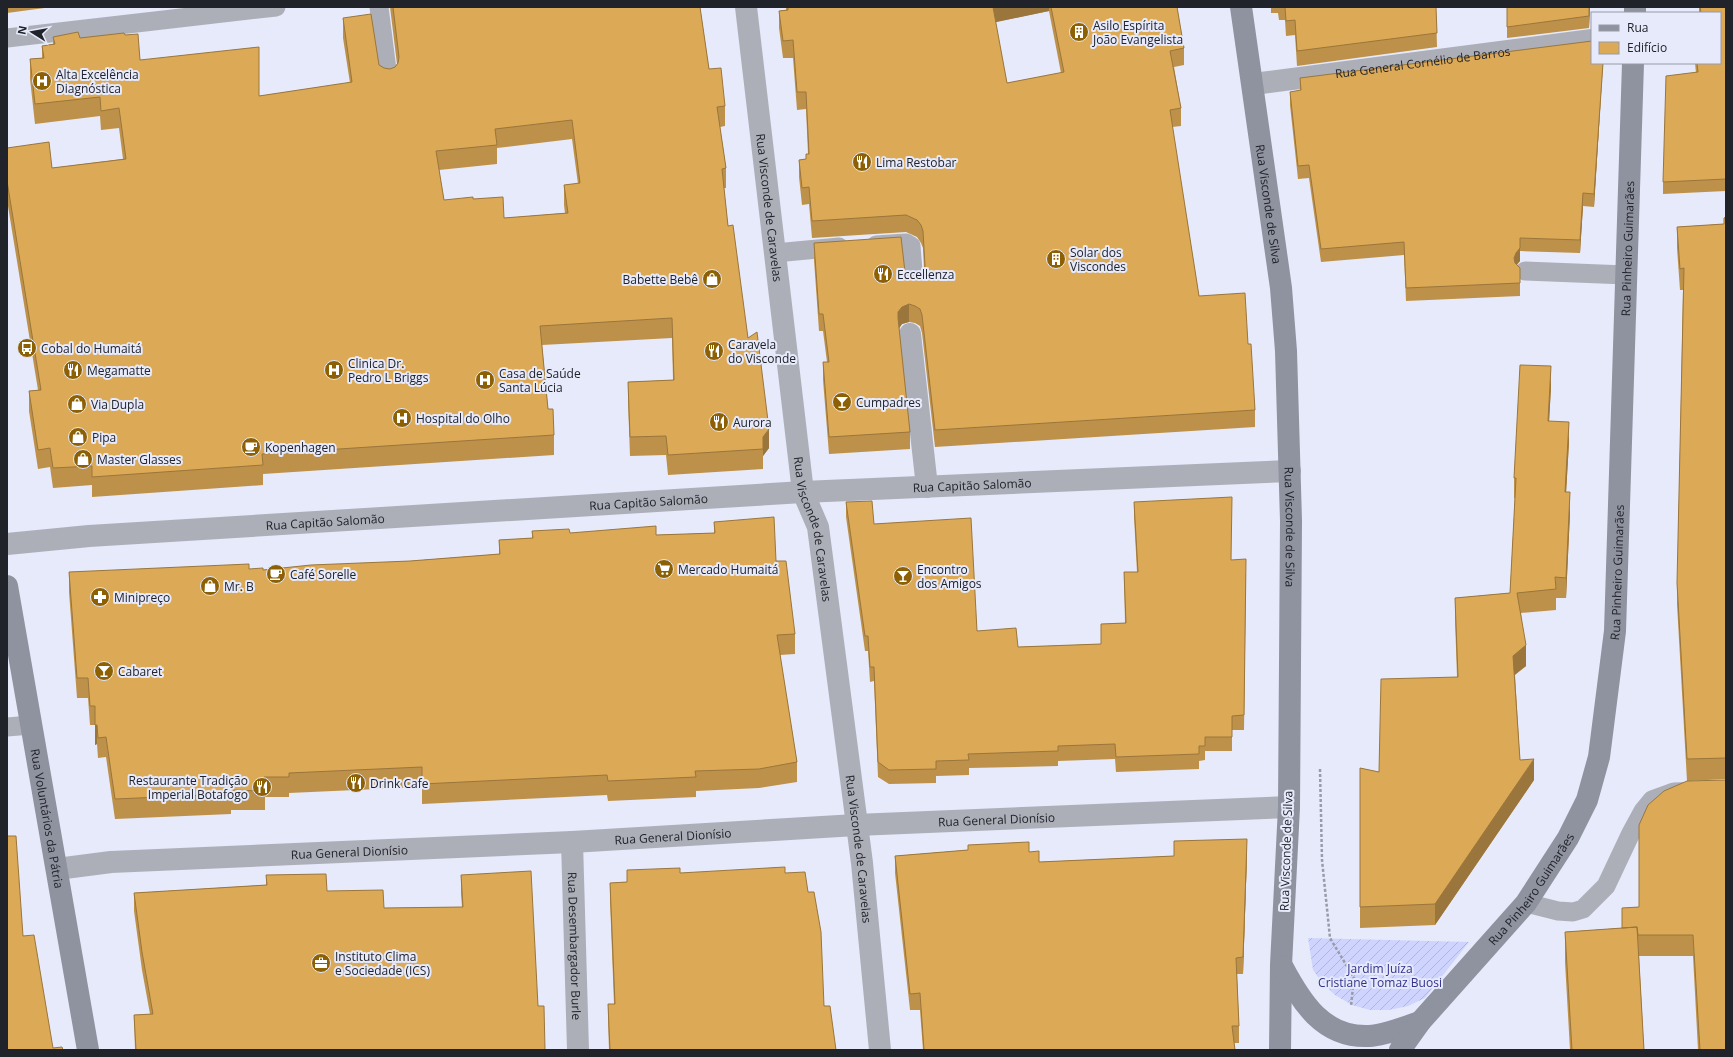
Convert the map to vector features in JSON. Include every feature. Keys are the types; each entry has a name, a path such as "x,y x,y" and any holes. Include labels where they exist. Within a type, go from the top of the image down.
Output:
{"main road":[{"name":"Rua Visconde de Silva","path":"1241,7 1281,288 1286,351 1291,521 1289,808 1281,964 1280,1050"},
{"name":"Rua Pinheiro Guimarães","path":"1400,1050 1420,1022 1526,902 1568,838 1587,800 1599,757 1616,631 1633,64"},
{"name":"Rua Voluntários da Pátria","path":"7,586 88,1050"},
{"path":"1281,964 1295,990 1310,1010 1326,1025 1336,1030 1348,1035 1370,1036 1420,1022"}],"street":[{"name":"Rua Visconde de Caravelas","path":"746,7 803,492 818,527 862,863 880,1050"},
{"name":"Rua General Cornélio de Barros","path":"1253,84 1591,40"},
{"path":"910,334 927,487"},
{"name":"Rua Capitão Salomão","path":"7,544 89,536 803,492 1290,471"},
{"name":"Rua General Dionísio","path":"57,870 111,862 572,842 856,825 1289,808"},
{"name":"Rua Desembargador Burle","path":"572,842 578,1050"}],"lane":[{"path":"7,38 276,7"},
{"path":"379,7 388,78"},
{"path":"775,253 813,248 906,243 911,246 912,249 914,283"},
{"path":"1525,271 1626,275"},
{"path":"7,727 31,724"},
{"path":"1526,902 1558,911 1573,912 1582,910 1606,886 1631,833 1643,811 1652,800 1674,792 1726,790"}],"green space":[{"name":"Jardim Juíza Cristiane Tomaz Buosi","path":"1308,938 1469,942 1425,998 1408,1006 1389,1010 1370,1010 1352,1005 1335,995 1323,984 1313,970"}],"building":[{"path":"393,7 700,7 709,69 721,68 725,106 717,107 726,168 722,169 728,226 733,225 748,338 757,332 769,429 763,437 763,449 668,455 666,436 630,437 628,382 674,380 672,318 540,326 548,409 553,409 554,435 262,454 263,465 92,477 92,466 53,468 50,448 38,450 29,391 41,390 7,181 7,148 49,142 52,168 126,159 119,108 101,111 100,97 35,104 30,59 44,58 42,46 55,44 53,37 78,32 80,38 124,33 125,35 138,34 140,60 259,47 259,96 352,82 343,18 371,14 379,65 390,69 395,67 398,63 399,57","holes":["572,120 580,183 564,185 568,213 504,218 503,197 473,199 473,197 444,200 436,151 497,145 495,129"]},
{"path":"788,7 993,7 1007,83 1064,72 1051,7 1177,7 1184,48 1170,51 1181,108 1170,110 1199,296 1245,293 1248,344 1251,344 1255,410 935,430 922,315 920,309 909,304 902,307 898,312 898,318 910,432 829,437 823,362 829,362 823,314 819,314 814,243 901,237 905,272 915,277 924,271 925,266 923,231 917,220 906,215 812,221 809,187 802,188 799,160 806,159 806,154 809,154 806,92 797,92 793,40 783,41 779,11 788,10"},
{"path":"1285,7 1436,7 1437,33 1297,51 1295,20 1286,21"},
{"path":"1507,7 1589,7 1589,16 1507,27"},
{"path":"1700,7 1726,7 1726,179 1663,182 1666,76 1698,72 1697,64 1721,64 1721,12 1701,12"},
{"path":"1591,41 1591,64 1603,64 1594,194 1583,193 1580,240 1520,238 1520,248 1514,258 1515,263 1520,268 1520,283 1406,288 1404,242 1321,249 1309,165 1298,166 1290,92 1301,90 1300,78"},
{"path":"1726,217 1726,758 1687,759 1677,583 1684,268 1680,269 1677,227 1724,224 1724,218"},
{"path":"1520,365 1551,366 1548,421 1569,422 1565,492 1570,492 1566,578 1555,577 1556,589 1517,593 1526,645 1513,656 1520,760 1534,759 1435,904 1360,907 1360,768 1379,772 1381,679 1458,677 1455,598 1510,593"},
{"path":"1232,497 1231,560 1246,559 1244,715 1232,716 1232,737 1205,737 1205,746 1199,746 1199,754 1116,757 1115,744 1058,746 1058,751 968,754 969,760 936,761 936,769 889,770 878,762 874,667 870,667 868,636 865,636 846,502 872,501 874,524 971,518 977,631 1016,628 1018,647 1101,644 1101,624 1126,623 1124,572 1138,572 1134,502"},
{"path":"774,517 776,561 786,561 795,634 777,635 797,762 759,769 695,771 696,777 608,781 607,775 422,784 422,767 289,773 289,777 264,777 265,791 230,790 231,794 115,799 106,737 98,738 97,725 95,725 95,706 90,706 88,678 77,678 69,572 249,564 249,569 263,568 263,570 311,565 410,561 500,554 499,540 533,538 532,531 569,529 570,533 656,526 656,535 715,533 714,522"},
{"path":"1726,780 1726,1050 1700,1050 1693,935 1638,935 1637,927 1622,928 1622,908 1639,907 1639,825 1648,805 1664,791 1687,781"},
{"path":"7,836 16,836 23,936 34,935 53,1048 62,1047 63,1050 7,1050"},
{"path":"1247,839 1243,957 1236,958 1239,1026 1232,1026 1235,1050 924,1050 920,993 910,994 895,856 968,850 968,845 1029,842 1029,852 1039,851 1039,862 1174,856 1174,841"},
{"path":"785,867 785,873 805,872 808,892 814,892 821,932 824,1006 830,1006 836,1050 610,1050 608,1004 615,1004 610,883 627,882 627,870 680,868 680,873"},
{"path":"531,871 538,1006 544,1006 545,1050 136,1050 134,1015 153,1014 142,952 134,893 267,885 266,875 326,874 327,891 383,890 384,908 463,907 461,875"},
{"path":"1637,927 1644,1050 1572,1050 1565,932"}],"place":[{"name":"Asilo Espírita João Evangelista","path":"1079,32"},
{"name":"Alta Excelência Diagnóstica","path":"42,81"},
{"name":"Lima Restobar","path":"862,162"},
{"name":"Solar dos Viscondes","path":"1056,259"},
{"name":"Eccellenza","path":"883,274"},
{"name":"Babette Bebê","path":"712,279"},
{"name":"Cobal do Humaitá","path":"27,348"},
{"name":"Caravela do Visconde","path":"714,351"},
{"name":"Megamatte","path":"73,370"},
{"name":"Clinica Dr. Pedro L Briggs","path":"334,370"},
{"name":"Casa de Saúde Santa Lúcia","path":"485,380"},
{"name":"Cumpadres","path":"842,402"},
{"name":"Via Dupla","path":"77,404"},
{"name":"Hospital do Olho","path":"402,418"},
{"name":"Aurora","path":"719,422"},
{"name":"Pipa","path":"78,437"},
{"name":"Kopenhagen","path":"251,447"},
{"name":"Master Glasses","path":"83,459"},
{"name":"Mercado Humaitá","path":"664,569"},
{"name":"Café Sorelle","path":"276,574"},
{"name":"Encontro dos Amigos","path":"903,576"},
{"name":"Mr. B","path":"210,586"},
{"name":"Minipreço","path":"100,597"},
{"name":"Cabaret","path":"104,671"},
{"name":"Drink Cafe","path":"356,783"},
{"name":"Restaurante Tradição Imperial Botafogo","path":"262,787"},
{"name":"Instituto Clima e Sociedade (ICS)","path":"321,963"}]}
